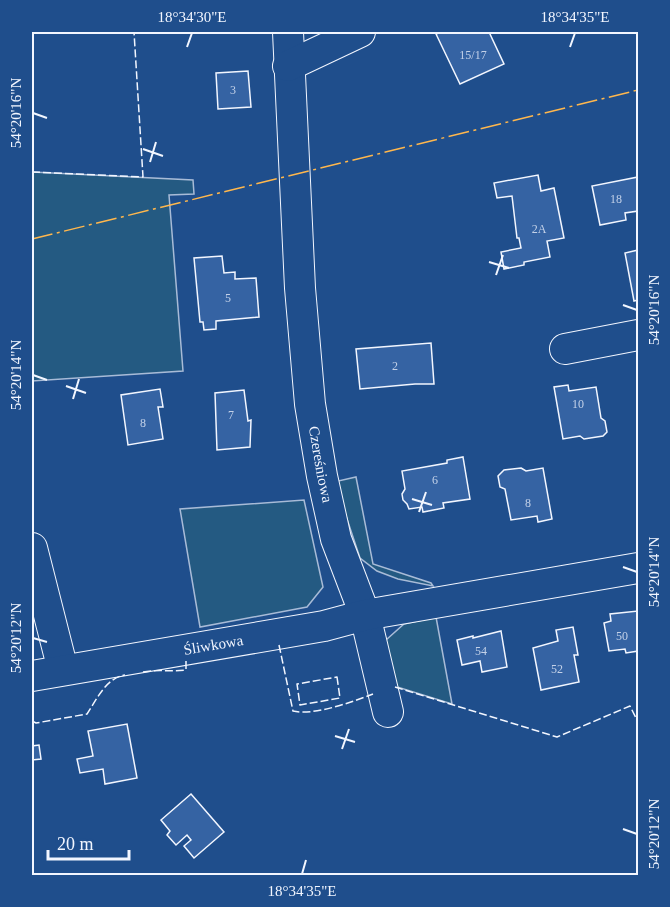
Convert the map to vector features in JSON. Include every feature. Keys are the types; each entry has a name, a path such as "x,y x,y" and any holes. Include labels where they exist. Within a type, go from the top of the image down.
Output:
{"street":[{"name":"Czereśniowa","path":"288,32 300,288 310,404 322,476 336,539 365,615 388,712"},
{"path":"288,66 360,32"},
{"path":"565,349 639,335"},
{"path":"32,548 63,670"},
{"path":"365,615 639,568"},
{"name":"Śliwkowa","path":"32,676 324,626 365,615"}],"shaded area":[{"path":"32,172 193,180 194,194 169,195 183,371 32,381"},
{"path":"356,477 373,564 431,583 433,586 398,579 377,571 360,558 338,492 338,481"},
{"path":"304,500 323,587 307,607 200,627 180,509"},
{"path":"436,617 452,704 394,686 386,640 404,624"}],"building":[{"path":"441,32 489,32 504,64 460,84 436,34"},
{"path":"248,71 251,107 218,109 216,73"},
{"path":"538,175 541,191 554,188 564,238 547,241 550,257 504,269 501,252 521,248 519,238 517,238 512,196 497,198 494,183"},
{"path":"638,177 638,211 625,213 626,220 600,225 592,186"},
{"path":"638,250 638,300 634,301 625,253"},
{"path":"222,256 224,273 235,272 235,279 256,278 259,317 216,321 216,329 204,330 203,322 200,322 194,258"},
{"path":"431,343 434,384 360,389 356,349"},
{"path":"568,385 569,391 596,387 601,418 605,421 607,432 603,436 563,439 554,387"},
{"path":"160,389 163,407 158,407 163,439 128,445 121,395"},
{"path":"244,390 248,421 251,420 250,447 217,450 215,393"},
{"path":"463,457 470,499 443,503 444,508 423,512 422,507 409,509 403,500 402,494 405,489 402,471 447,463 447,460"},
{"path":"521,468 526,471 543,468 552,519 538,522 537,516 511,520 505,489 500,487 498,476 504,470"},
{"path":"638,611 638,651 626,653 625,649 609,651 604,623 611,621 610,614"},
{"path":"573,627 578,655 574,655 579,682 541,690 533,648 558,641 556,630"},
{"path":"501,631 507,667 482,672 480,661 462,665 457,640"},
{"path":"127,724 137,778 105,784 103,769 80,773 77,759 93,756 88,731"},
{"path":"39,745 41,759 32,760 32,746"},
{"path":"191,794 224,832 194,858 184,846 191,840 187,835 176,845 167,835 170,831 161,820"}],"fence":[{"path":"32,172 143,177 134,32"},
{"path":"279,645 293,711 322,710 373,694"},
{"path":"143,672 186,670 186,660"},
{"path":"32,721 36,723 87,714 107,685 112,680 125,675"},
{"path":"337,677 340,698 300,705 297,684 337,677"},
{"path":"395,687 557,737 630,706 638,722"}],"power":[{"path":"32,239 638,90"}]}
